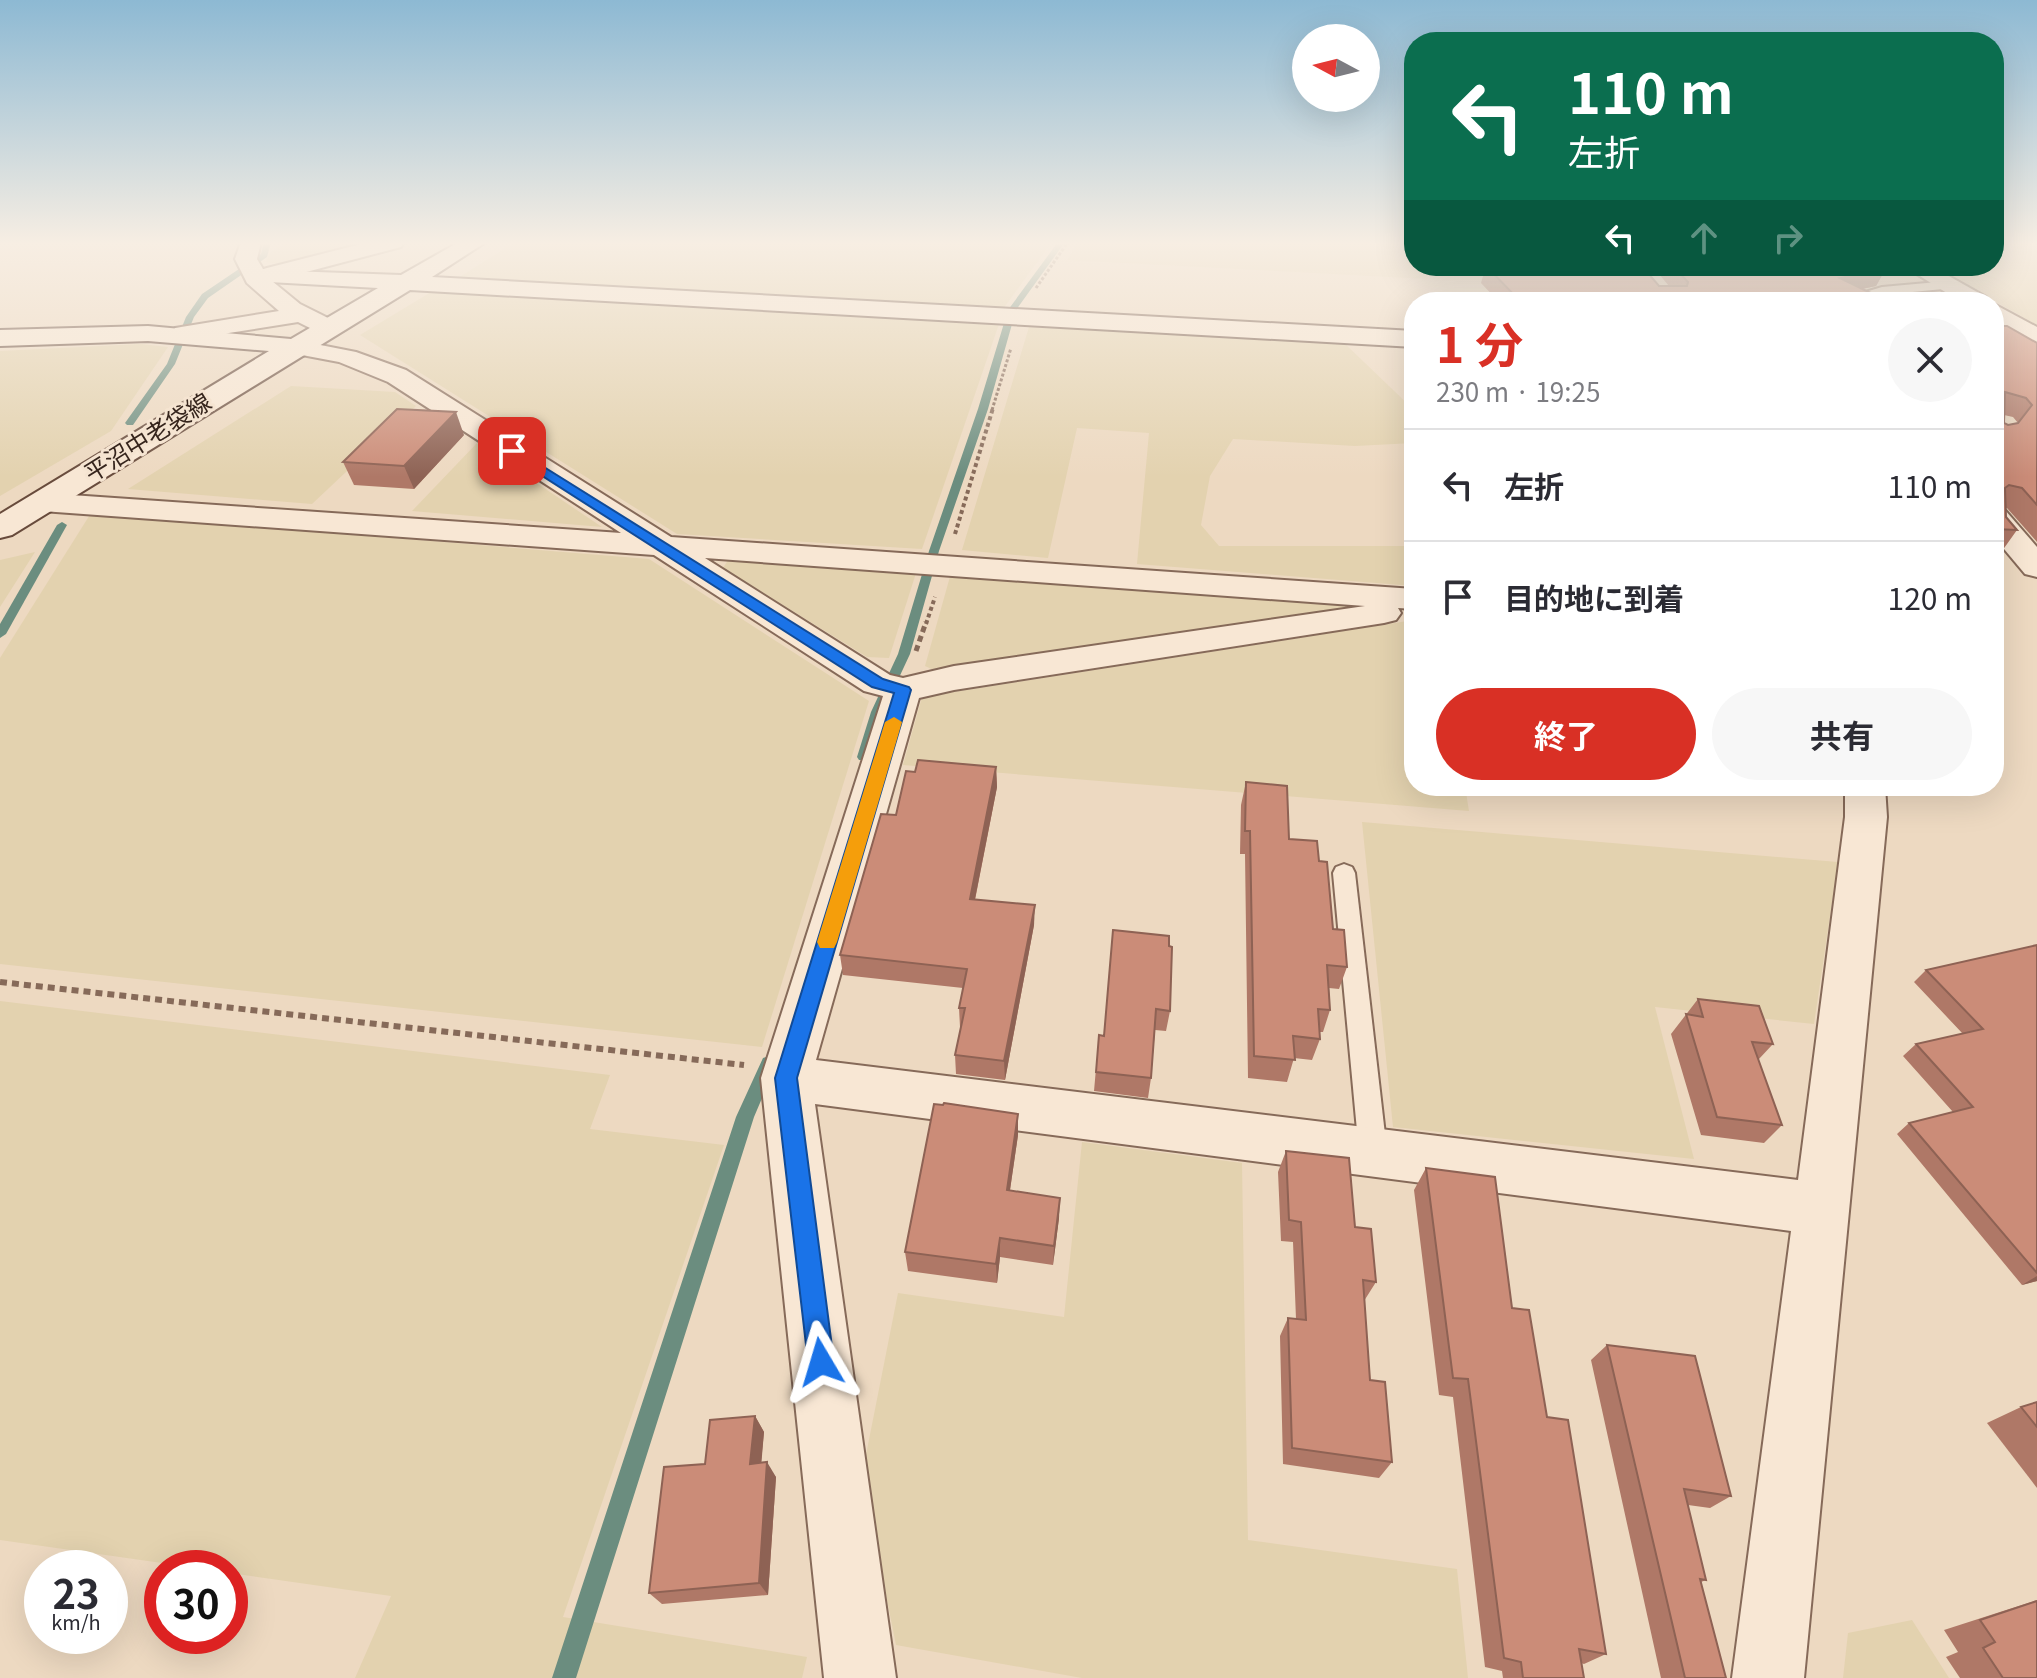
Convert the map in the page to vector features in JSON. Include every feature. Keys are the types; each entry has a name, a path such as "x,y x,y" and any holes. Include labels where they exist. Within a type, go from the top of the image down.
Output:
{"street":[{"path":"184,333 265,320"},
{"path":"311,320 329,328"},
{"name":"平沼中老袋線","path":"0,528 342,320"},
{"path":"1079,320 1404,338"},
{"path":"2009,320 2037,337"},
{"path":"0,338 129,331 184,333 338,353 370,362 397,376 877,683 903,690 954,678 1380,615 1404,604"},
{"path":"42,502 1404,598"},
{"path":"2004,528 2036,565"},
{"path":"2004,562 2036,565"},
{"path":"860,1678 788,1074 903,690"},
{"path":"1768,1678 1866,817 1865,796"},
{"path":"788,1074 1822,1209"}],"lane":[{"path":"1344,873 1373,1152"}],"path":[{"path":"903,690 946,565 1019,320"},
{"path":"0,982 788,1074"}],"shaded area":[{"path":"384,320 933,320 999,324 922,549 677,534 360,335"},
{"path":"1029,327 1340,339 1404,400 1404,444 1355,446 1233,439 1210,476 1201,525 1219,546 1404,546 1404,585 1137,564 1149,433 1077,428 1048,558 962,550"},
{"path":"141,344 168,347 111,431 0,496 0,351"},
{"path":"291,386 395,392 416,406 312,504 128,489"},
{"path":"477,443 602,527 412,511"},
{"path":"91,513 649,559 869,701 762,1047 0,964 0,658"},
{"path":"35,552 0,607 0,560"},
{"path":"730,557 916,573 889,658 867,657 723,568"},
{"path":"951,573 1370,606 938,672 925,666"},
{"path":"1404,622 1404,796 1467,796 1469,811 903,765 922,697"},
{"path":"1362,822 1838,862 1814,1024 1655,1007 1694,1159 1393,1127"},
{"path":"0,1001 610,1075 590,1129 724,1145 563,1617 807,1657 802,1678 355,1678 391,1596 248,1576 248,1550 144,1550 144,1560 128,1558 128,1550 70,1550 0,1540"},
{"path":"1082,1142 1242,1163 1248,1540 1457,1569 1468,1678 1082,1678 896,1645 862,1475 898,1293 1064,1317"},
{"path":"1912,1620 1949,1678 1843,1678 1848,1633"}],"building":[{"path":"2004,326 2037,343 2037,505 2022,488 2009,485 2005,488 2006,517 2017,530 2004,529 2004,423","holes":["2005,392 2026,398 2032,405 2018,423 2004,423"]},
{"path":"397,409 456,412 404,466 343,462"},
{"path":"918,760 996,767 970,899 1035,905 1004,1061 955,1055 965,1008 959,1008 967,969 840,955 881,814 896,815 906,771 915,772"},
{"path":"1246,782 1287,786 1289,839 1317,841 1319,861 1327,862 1333,929 1344,930 1347,967 1327,965 1330,1010 1318,1009 1320,1039 1293,1036 1295,1060 1254,1056 1250,831 1245,831"},
{"path":"1113,930 1169,936 1169,946 1172,947 1170,1011 1156,1009 1151,1078 1096,1072 1099,1035 1104,1036"},
{"path":"2037,945 2037,1273 1909,1123 1973,1107 1916,1044 1983,1029 1926,970"},
{"path":"1698,999 1759,1006 1773,1044 1752,1042 1782,1125 1717,1117 1686,1014 1703,1017"},
{"path":"934,1104 1018,1114 1007,1190 1060,1198 1054,1246 1000,1238 996,1264 905,1252"},
{"path":"1286,1151 1349,1158 1355,1227 1371,1229 1376,1282 1363,1280 1370,1380 1385,1382 1392,1462 1292,1448 1288,1318 1306,1320 1301,1222 1289,1220"},
{"path":"1426,1168 1495,1177 1512,1308 1529,1310 1547,1417 1568,1420 1606,1654 1579,1649 1584,1678 1523,1678 1521,1662 1504,1658 1468,1379 1453,1378"},
{"path":"1607,1345 1695,1356 1731,1496 1684,1489 1706,1580 1700,1579 1726,1678 1685,1678"},
{"path":"2037,1402 2037,1427 2021,1407"},
{"path":"755,1416 750,1464 767,1462 759,1583 649,1593 664,1467 705,1464 710,1420"},
{"path":"2037,1601 2037,1678 2003,1678 1983,1648 1995,1642 1980,1620"}],"waterway":[{"path":"130,423 171,364 189,320"},
{"path":"864,757 877,712 904,654 1008,320"},
{"path":"0,634 62,525"},
{"path":"564,1678 745,1117 769,1063"}],"slow traffic":[{"path":"827,942 894,722"}],"route":[{"path":"512,451 877,683 903,690 786,1078 821,1362"}]}
